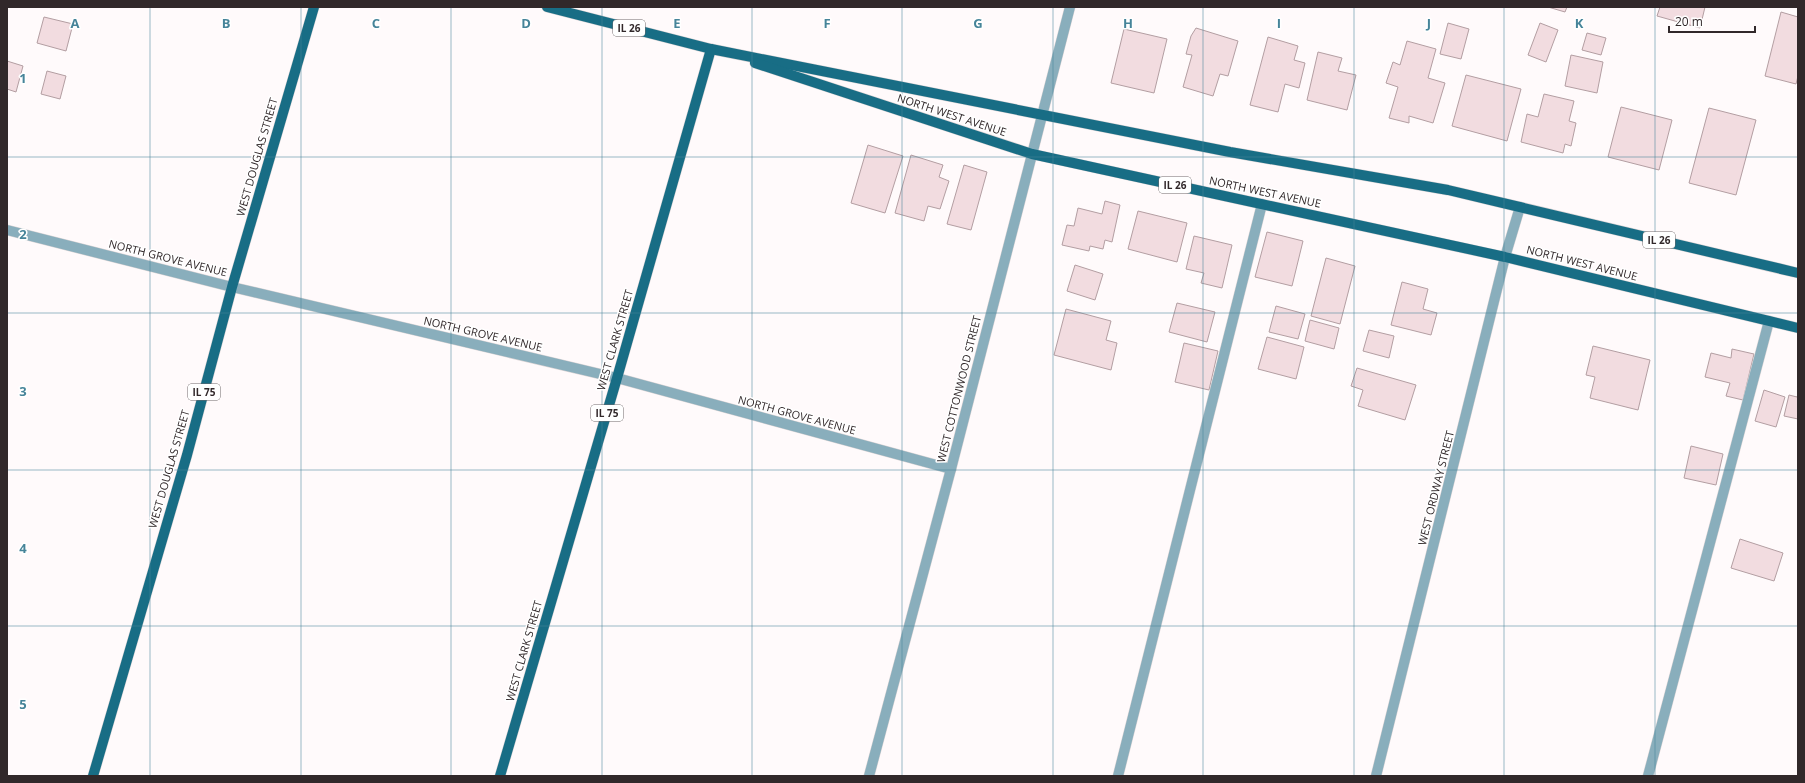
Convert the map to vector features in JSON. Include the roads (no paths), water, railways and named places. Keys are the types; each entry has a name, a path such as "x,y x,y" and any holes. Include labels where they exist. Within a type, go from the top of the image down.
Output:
{"main road":[{"name":"WEST DOUGLAS STREET","path":"93,776 187,455 232,286 314,7"},
{"name":"NORTH WEST AVENUE","path":"547,7 711,49 1230,152 1448,190 1798,273"},
{"name":"NORTH WEST AVENUE","path":"711,49 1032,154 1506,257 1798,328"},
{"name":"WEST CLARK STREET","path":"500,776 617,378 711,49"}],"street":[{"name":"WEST COTTONWOOD STREET","path":"869,776 951,469 1070,7"},
{"path":"1118,776 1262,204"},
{"name":"WEST ORDWAY STREET","path":"1376,776 1506,257 1520,207"},
{"name":"NORTH GROVE AVENUE","path":"7,230 232,286 617,378 951,469"},
{"path":"1648,776 1769,320"}]}
